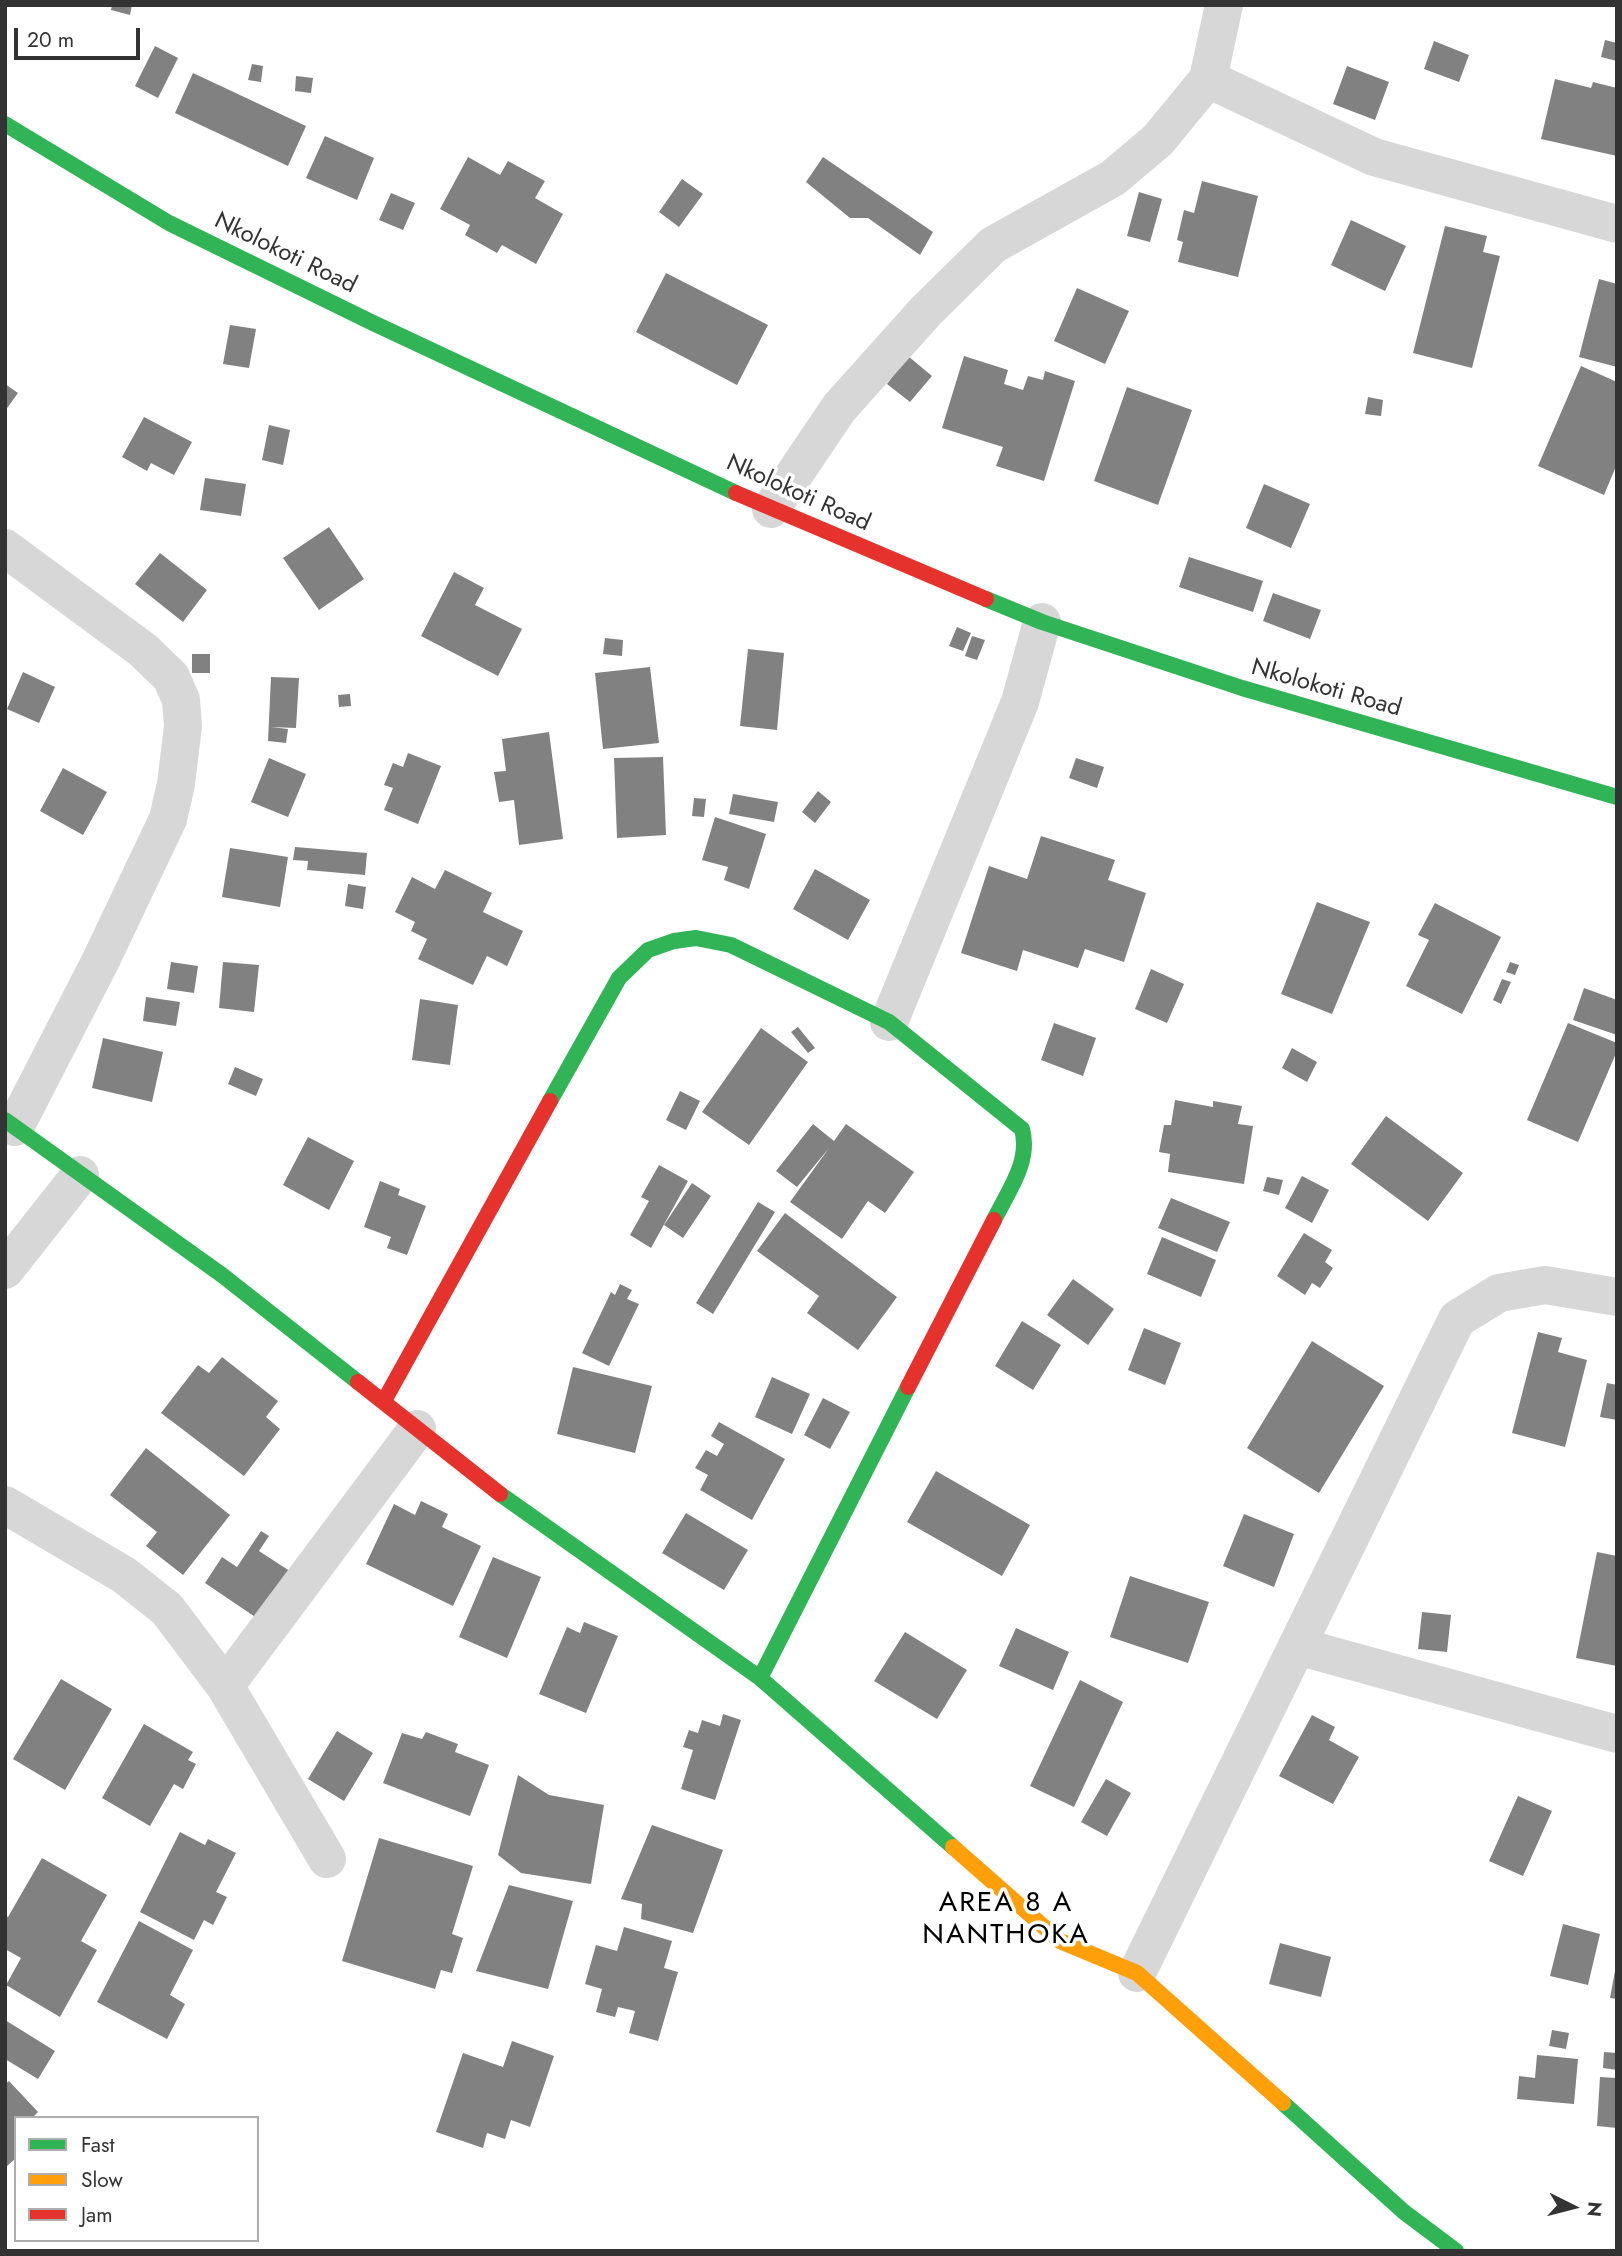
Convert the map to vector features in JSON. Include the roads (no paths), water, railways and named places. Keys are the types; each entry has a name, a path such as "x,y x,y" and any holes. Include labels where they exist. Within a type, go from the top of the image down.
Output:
{"street":[{"path":"771,509 839,408 926,311 976,261 993,245 1113,178 1158,140 1208,79 1224,5"},
{"path":"1208,79 1374,157 1617,224"},
{"name":"Nkolokoti Road","path":"5,124 169,223 371,322 771,509 1042,622 1242,688 1617,797"},
{"path":"5,548 143,650 171,677 181,700 183,726 176,785 168,819 100,962 10,1124 222,1275 489,1486 760,1678 1060,1941 1137,1973 1404,2212 1456,2251"},
{"path":"888,1022 1020,702 1042,622"},
{"path":"384,1401 619,978 648,950 674,941 696,938 731,946 888,1022 1022,1129 1026,1144 1023,1163 760,1678"},
{"path":"5,1270 80,1175"},
{"path":"1137,1973 1457,1319 1499,1293 1545,1285 1617,1297"},
{"path":"225,1686 417,1429"},
{"path":"5,1505 124,1575 167,1609 225,1686 327,1858"},
{"path":"1297,1646 1617,1734"}],"district":[{"name":"AREA 8 A NANTHOKA","path":"1006,1920"}]}
